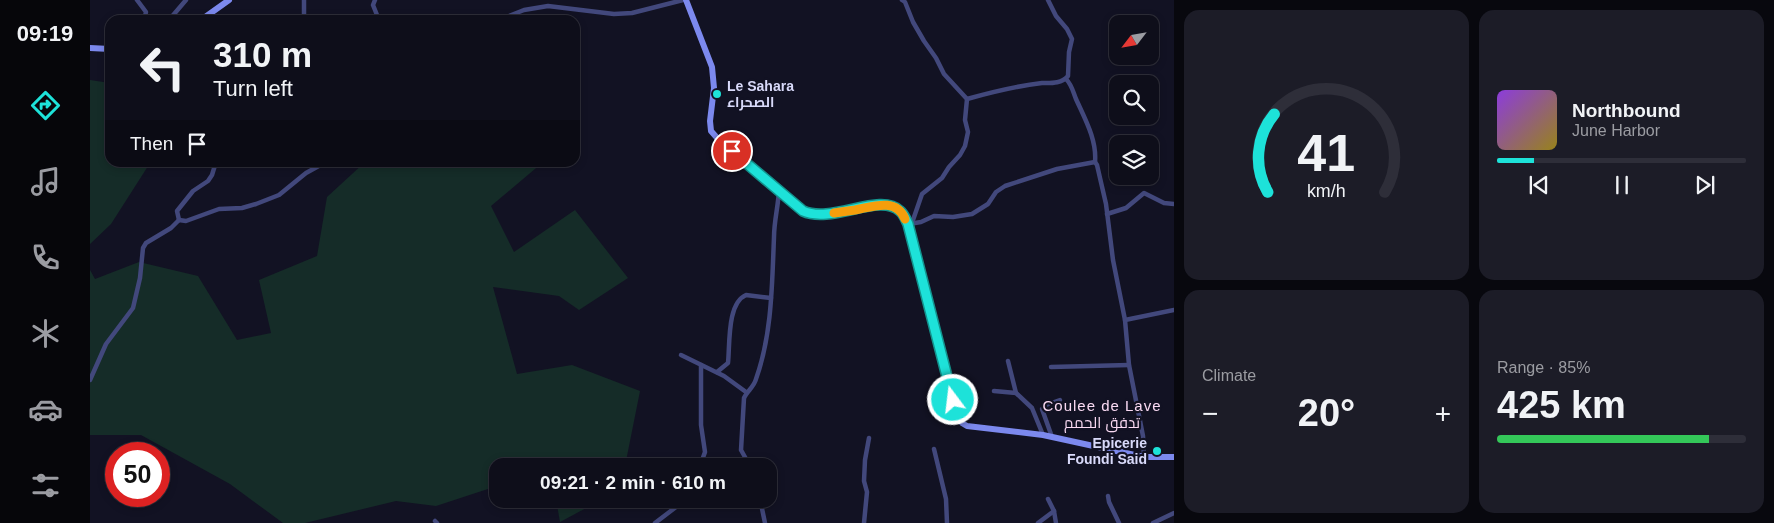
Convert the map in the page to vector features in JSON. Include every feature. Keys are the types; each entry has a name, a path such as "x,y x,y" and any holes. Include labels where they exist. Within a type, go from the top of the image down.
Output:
{"main road":[{"path":"208,15 228,0"},
{"path":"685,0 712,67 714,88 710,121 711,131 718,139 803,211 811,215 825,215 886,204 903,214 908,224 959,419 962,423 967,426 1043,435 1144,457 1174,457"},
{"path":"90,48 105,49"}],"street":[{"path":"137,0 146,12 145,15"},
{"path":"173,15 186,0"},
{"path":"304,0 305,15"},
{"path":"375,0 373,6 377,15"},
{"path":"512,15 524,10 548,6 614,14 632,13 685,0"},
{"path":"902,0 905,2 913,22 944,74 967,99 966,120 968,132 965,146 960,155 942,178 922,194 914,220 908,224"},
{"path":"967,99 1020,85 1058,82 1066,79 1068,76 1069,52 1072,39 1067,29 1056,16 1048,0"},
{"path":"1066,79 1072,88 1089,127 1096,153 1095,162 1102,184 1107,214 1124,320 1129,365 1143,436 1144,457"},
{"path":"908,224 921,222 934,216 953,217 972,214 988,204 996,192 1005,186 1058,169 1095,162"},
{"path":"179,220 177,211 193,190 208,180 214,167"},
{"path":"179,220 186,221 219,209 242,208 256,204 279,195 306,173 317,167"},
{"path":"746,458 742,450 744,398 746,392 754,384 764,356 771,298 774,237 779,191"},
{"path":"1107,214 1126,208 1144,193 1164,203 1174,204"},
{"path":"90,380 106,344 133,308 140,278 143,248 146,243 171,228 179,220"},
{"path":"717,372 728,363 731,339 730,319 737,302 746,295 771,298"},
{"path":"1124,320 1174,310"},
{"path":"681,354 717,372 746,392"},
{"path":"1008,361 1016,393 1032,408 1043,435"},
{"path":"701,365 701,425 705,452 703,458"},
{"path":"1051,367 1129,365"},
{"path":"994,391 1016,393"},
{"path":"1052,437 1042,409 1046,405 1060,400"},
{"path":"864,523 867,492 864,481 865,460 869,438"},
{"path":"934,449 946,499 948,523"},
{"path":"1108,496 1119,523"},
{"path":"1048,499 1054,511 1056,523"},
{"path":"655,523 676,508"},
{"path":"762,508 765,523"},
{"path":"1038,523 1054,511"},
{"path":"1152,523 1174,513"}],"green space":[{"path":"90,80 105,82 105,167 147,167 111,224 90,244"},
{"path":"360,167 537,167 491,206 514,252 575,210 628,278 579,310 559,296 493,287 517,374 572,365 640,391 627,458 489,458 489,489 436,506 396,501 305,523 283,523 230,484 170,451 170,442 154,442 141,435 90,435 90,270 95,279 139,262 198,276 237,340 271,333 259,280 317,256 327,197"},
{"path":"558,508 586,508 560,522"}],"slow traffic":[{"path":"834,213 886,204 899,210 905,219"}],"place":[{"name":"Le Sahara الصحراء","path":"717,94"},
{"name":"Epicerie Foundi Said","path":"1157,451"}],"district":[{"name":"Coulee de Lave تدفق الحمم","path":"1102,414"}],"route":[{"path":"732,151 803,211 811,215 825,215 886,204 903,214 908,224 953,400"}]}
